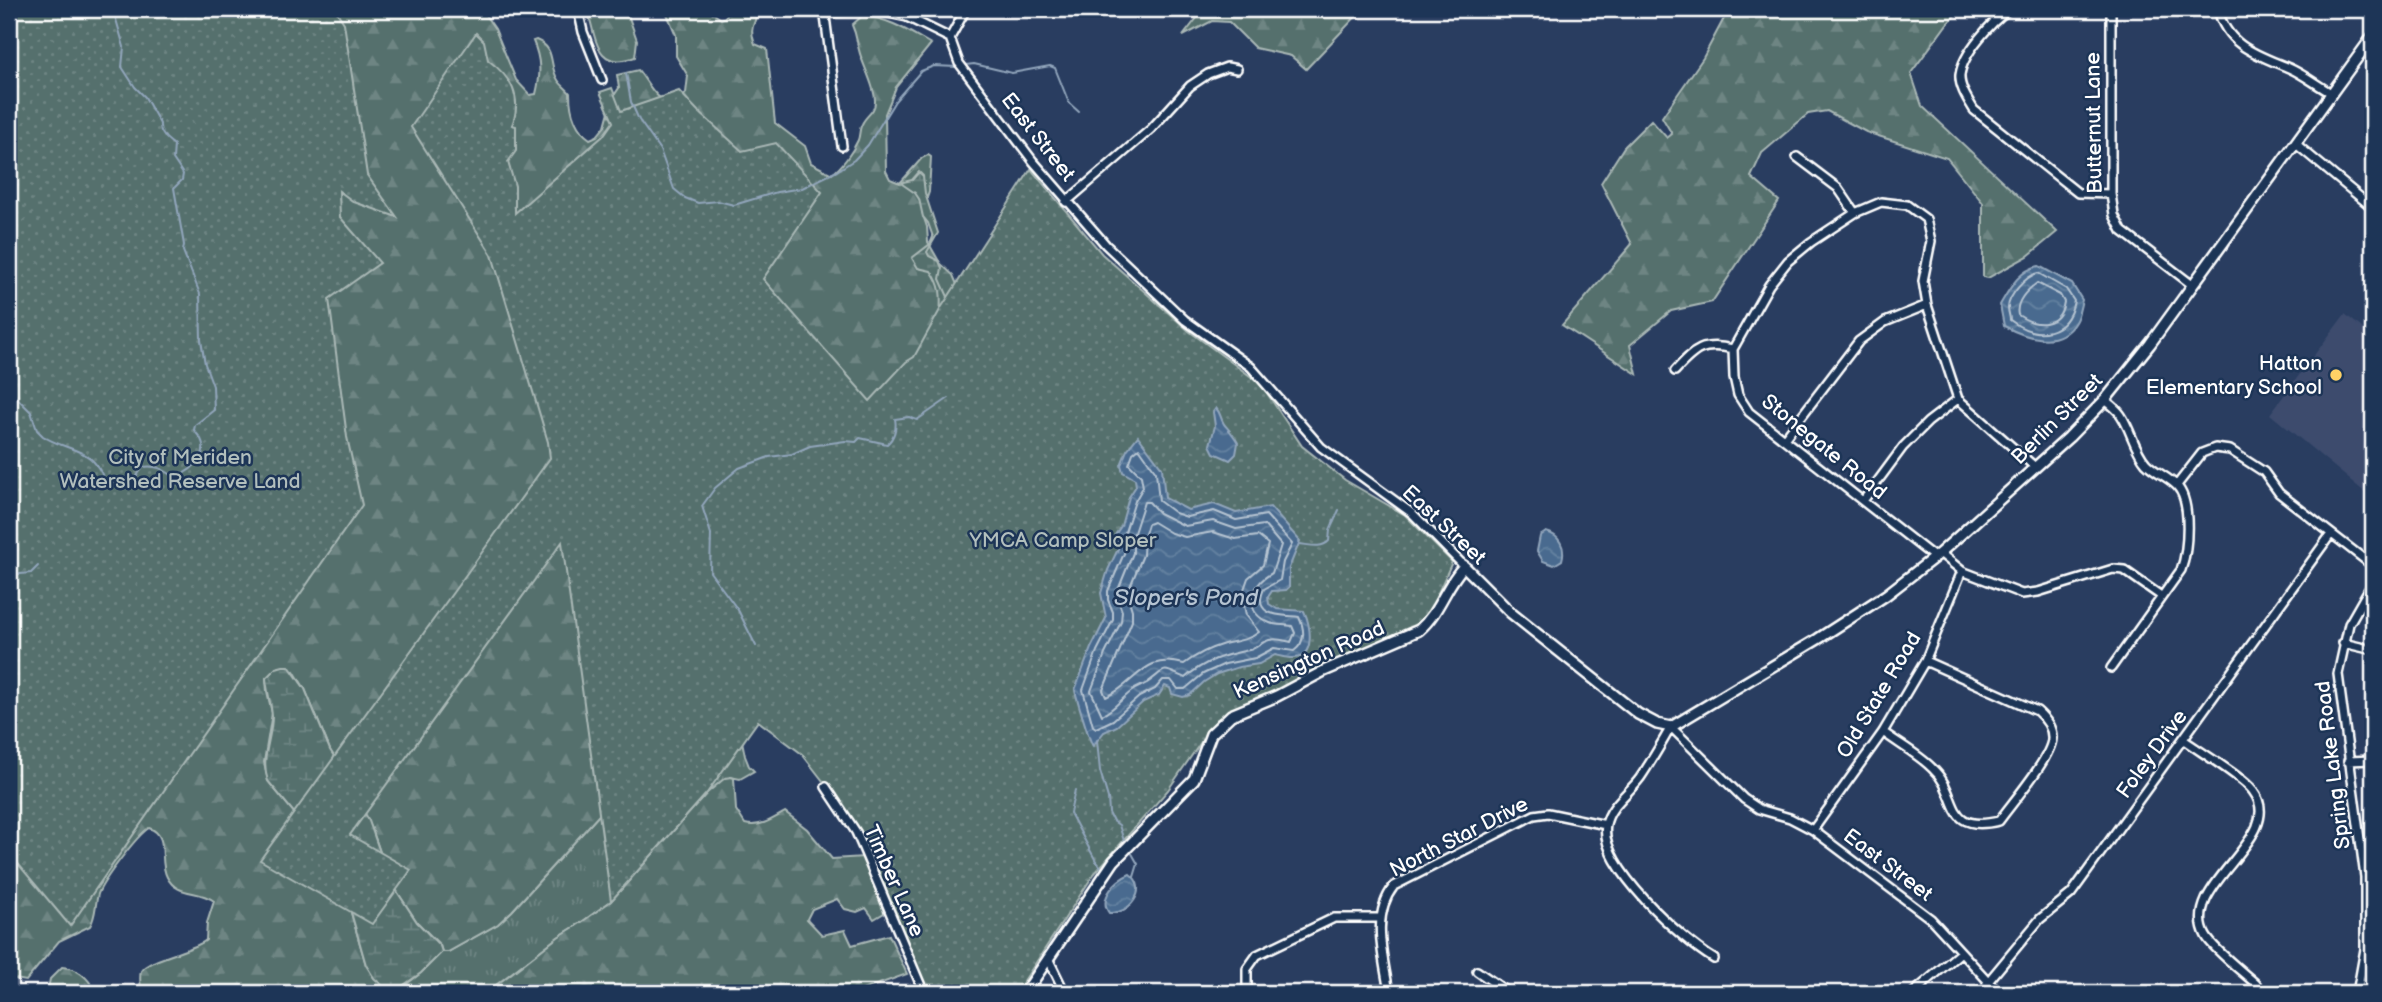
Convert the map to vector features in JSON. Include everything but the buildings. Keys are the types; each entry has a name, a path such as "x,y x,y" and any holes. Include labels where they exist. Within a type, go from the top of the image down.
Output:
{"main road":[{"name":"Berlin Street","path":"1671,727 1886,595 1937,555 2069,437 2105,400 2150,344 2373,36"},
{"name":"East Street","path":"1464,566 1511,613 1638,714 1657,724 1671,727"},
{"name":"Kensington Road","path":"1025,993 1114,861 1194,779 1211,734 1231,715 1419,630 1431,620 1455,575 1464,566"}],"street":[{"path":"578,9 583,32 602,80"},
{"path":"842,146 824,11 869,9 907,17 950,38 966,9"},
{"path":"2008,9 1992,22 1973,45 1960,75 1964,95 1974,110 2078,193 2110,194"},
{"name":"Butternut Lane","path":"2110,9 2110,194 2114,215 2122,231 2191,284"},
{"path":"2218,9 2231,38 2268,61 2291,69 2331,93"},
{"name":"East Street","path":"950,38 959,63 1066,202 1106,245 1185,320 1251,367 1321,447 1413,514 1464,566"},
{"path":"1066,202 1151,129 1189,86 1208,74 1227,67 1237,69"},
{"path":"2296,144 2373,208"},
{"path":"1797,158 1838,188 1855,213"},
{"path":"1675,371 1692,352 1716,345 1733,349 1769,285 1788,261 1811,242 1855,213 1881,202 1907,205 1926,219 1931,241 1923,281 1927,305 1958,399 2035,467"},
{"path":"1783,439 1859,341 1885,322 1927,305"},
{"name":"Stonegate Road","path":"1733,349 1738,395 1749,412 1937,555 1962,570 2022,594 2038,592 2113,569 2124,570 2161,596"},
{"path":"1863,500 1903,447 1927,422 1958,399"},
{"path":"2105,400 2121,414 2132,442 2147,464 2177,485 2187,506 2186,557 2181,570 2111,668"},
{"path":"2177,485 2202,453 2215,448 2230,450 2264,472 2279,493 2373,566"},
{"name":"Foley Drive","path":"1987,983 2039,919 2071,894 2331,534"},
{"name":"Old State Road","path":"1813,830 1883,732 1925,661 1962,570"},
{"name":"Spring Lake Road","path":"2357,993 2365,949 2365,877 2338,674 2349,624 2373,582"},
{"path":"2343,643 2373,650"},
{"path":"1883,732 1932,768 1942,780 1955,813 1966,822 1983,825 1999,821 2048,755 2052,738 2048,721 2037,711 1925,661"},
{"path":"1671,727 1639,779 1616,804 1605,825 1606,841 1611,857 1623,874 1661,917 1714,959"},
{"name":"East Street","path":"1671,727 1744,799 1759,809 1790,818 1813,830 1931,919 1999,993"},
{"path":"2184,740 2252,789 2262,807 2258,827 2204,901 2200,919 2206,937 2256,984 2262,993"},
{"path":"2348,761 2373,760"},
{"name":"Timber Lane","path":"826,787 856,832 924,993"},
{"name":"North Star Drive","path":"1379,918 1385,898 1394,886 1534,815 1548,813 1605,825"},
{"path":"1247,993 1247,969 1257,955 1334,918 1379,918 1389,993"},
{"path":"1913,993 1961,952"},
{"path":"1048,958 1065,993"},
{"path":"1477,971 1509,993"}],"shaded area":[{"name":"Hatton Elementary School","path":"2345,314 2373,337 2373,499 2270,414"}],"green space":[{"name":"City of Meriden Watershed Reserve Land","path":"9,9 335,9 344,23 367,175 397,217 354,202 339,191 340,217 380,263 329,299 347,437 362,505 70,926 9,853"},
{"path":"131,9 481,9 495,29 516,80 530,95 536,94 539,73 538,54 533,41 543,43 550,52 559,82 570,93 572,113 577,124 590,139 597,136 605,126 613,97 619,88 617,75 638,70 654,92 669,102 677,104 686,93 688,76 676,56 676,35 665,9 707,9 721,19 732,9 758,9 752,33 755,44 767,49 775,123 805,146 811,163 832,174 853,149 861,126 875,105 875,96 852,25 862,16 881,19 931,44 896,87 885,114 886,171 890,179 900,183 922,158 928,155 931,157 929,192 922,212 928,242 940,263 953,275 961,294 608,805 512,911 498,924 448,952 442,952 440,945 417,922 388,875 372,829 330,750 305,689 294,671 266,678 272,713 264,762 268,781 296,815 350,909 366,965 391,990 398,989 395,993 141,993 140,973 145,967 206,940 207,923 214,901 176,888 171,883 165,871 162,842 155,831 149,828 113,869 101,888 90,926 59,941 26,981 15,979 9,972 9,954 15,939 9,931 9,267"},
{"path":"587,9 626,9 637,40 635,57 612,60 605,56 599,49"},
{"path":"1204,9 1363,9 1306,69 1291,56 1255,48 1229,22 1212,21 1183,36"},
{"path":"1729,9 1961,9 1911,73 1922,106 2057,232 2028,256 1988,278 1983,277 1983,203 1947,158 1866,132 1827,111 1808,114 1762,153 1751,177 1779,201 1712,302 1671,311 1630,345 1637,374 1562,325 1632,244 1601,183 1624,147 1651,120 1667,138 1672,134 1662,117 1703,58"},
{"name":"YMCA Camp Sloper","path":"476,33 484,41 488,60 509,81 515,97 512,125 516,126 516,151 508,162 515,186 515,213 603,136 613,122 600,92 612,88 621,111 679,91 742,151 776,143 822,192 763,279 870,401 906,362 914,357 941,308 1031,169 1102,254 1189,331 1261,384 1302,446 1345,480 1405,515 1452,562 1424,624 1217,719 1168,790 1094,874 1016,993 927,993 863,840 802,754 758,721 707,793 611,901 562,542 350,835 411,870 372,924 260,860 550,458 548,442 492,255 411,127"},
{"path":"919,172 923,176 925,193 938,233 927,252 939,261 942,268 940,279 949,299 940,319 938,282 931,271 918,268 912,258 930,244 933,237 923,217 919,199 902,184 912,180"},
{"path":"289,666 305,689 330,750 369,821 388,875 398,893 417,922 440,946 442,952 421,973 398,989 384,987 374,978 366,965 350,909 296,815 268,781 265,764 272,716 266,678 276,668"},
{"path":"729,676 745,756 754,771 740,779 731,777 707,793 611,901 558,937 486,993 395,993 442,952 448,952 498,924 512,911"},
{"path":"725,778 734,778 736,810 745,824 761,824 785,812 807,829 832,859 864,857 884,913 874,919 866,908 857,912 845,909 837,899 812,909 807,919 822,935 845,930 852,945 889,935 907,974 854,993 486,993 558,937 611,901 707,793"},
{"path":"62,967 74,969 83,975 96,993 47,993 50,979"}],"water":[{"path":"2039,266 2072,284 2082,300 2076,320 2060,336 2042,339 2004,326 2000,305 2011,286 2026,271"},
{"path":"1216,408 1238,443 1236,454 1230,460 1214,453 1210,445 1215,426 1213,412"},
{"name":"Sloper's Pond","path":"1138,436 1162,468 1165,498 1188,510 1214,504 1236,513 1270,507 1300,541 1289,568 1289,587 1286,590 1272,591 1268,597 1269,604 1277,609 1304,611 1310,640 1305,653 1300,657 1275,655 1259,664 1217,674 1190,695 1183,697 1172,694 1170,688 1165,686 1159,695 1143,702 1117,726 1104,732 1093,746 1075,690 1106,618 1101,593 1118,549 1118,542 1113,538 1121,526 1129,497 1136,486 1135,479 1123,472 1121,465 1127,450"},
{"path":"1546,532 1555,536 1562,546 1562,560 1554,565 1543,561 1537,551 1540,536"},
{"path":"1130,874 1138,887 1134,900 1124,910 1109,913 1106,901 1110,890"}],"waterway":[{"path":"9,390 31,412 37,430 43,436 90,458 111,483 130,486 143,467 156,467 173,476 185,473 196,464 203,452 201,439 194,430 195,425 214,410 213,386 205,364 201,340 200,294 183,251 174,188 182,180 183,174 173,159 174,145 162,133 145,97 122,67 124,47 113,9"},
{"path":"966,65 974,64 1012,73 1050,66 1055,68 1069,103 1079,112"},
{"path":"626,73 631,102 639,120 660,150 674,189 685,198 698,203 718,201 734,205 777,192 802,188 837,171 854,160 868,145 895,101 921,71 934,66 957,67"},
{"path":"756,646 738,610 710,572 711,534 702,506 715,488 739,468 769,457 792,454 810,446 856,442 860,438 887,444 894,433 895,419 909,417 917,420 949,398"},
{"path":"1299,544 1319,546 1329,541 1330,530 1339,510"},
{"path":"9,575 31,573 38,566"},
{"path":"1097,740 1109,813 1119,825 1124,841"},
{"path":"1075,790 1070,813 1102,868"},
{"path":"1130,850 1138,864 1134,877"}],"place":[{"name":"Hatton Elementary School","path":"2336,375"}]}
